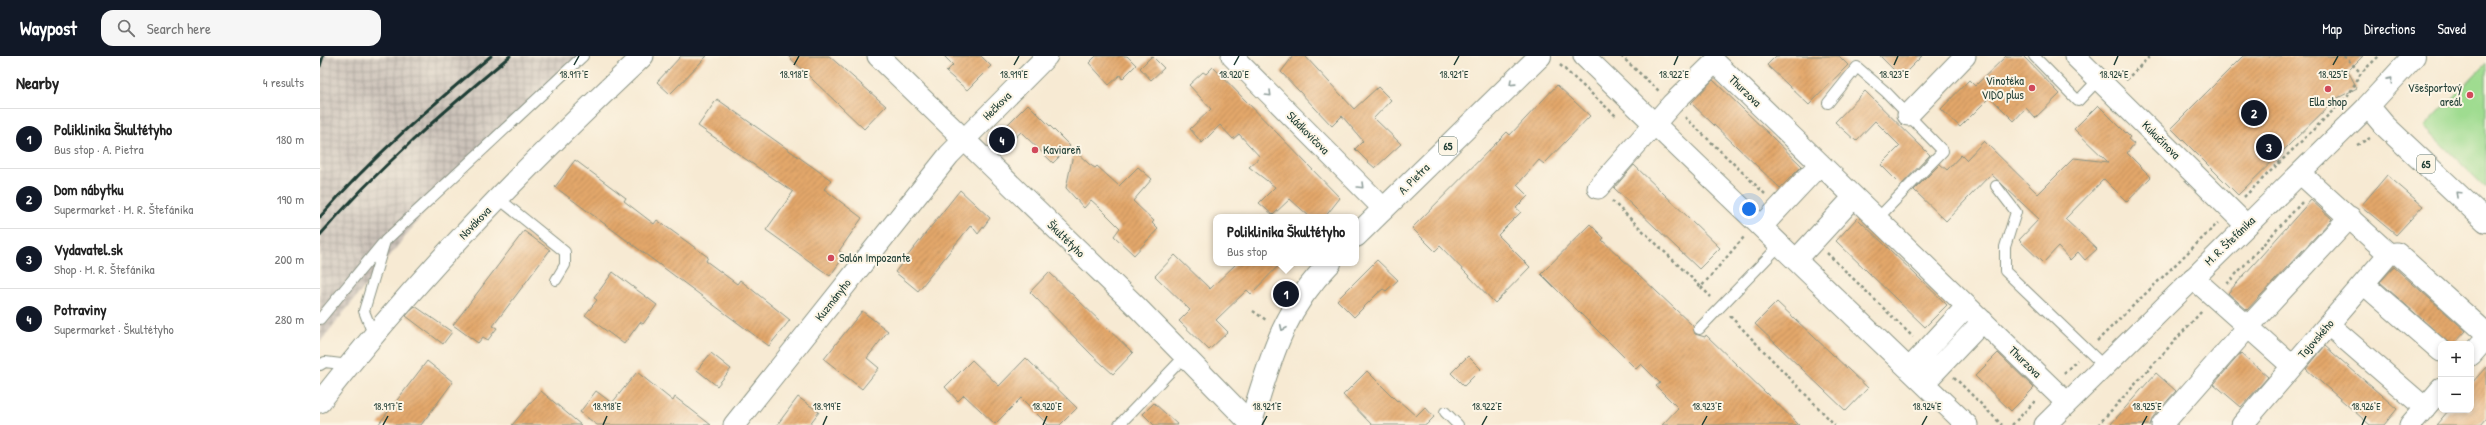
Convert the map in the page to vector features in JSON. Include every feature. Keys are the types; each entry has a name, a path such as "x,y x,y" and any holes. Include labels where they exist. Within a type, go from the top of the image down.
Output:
{"main road":[{"name":"A. Pietra","path":"1359,233 1540,56"},
{"name":"M. R. Štefánika","path":"2368,106 2414,56"},
{"name":"65","path":"2368,106 2384,125 2486,221"},
{"path":"1251,424 1269,360 1284,326 1303,293 1327,266"}],"street":[{"name":"Novákova","path":"320,402 374,334 498,198 643,56"},
{"name":"Škultétyho","path":"878,56 1185,356 1251,424"},
{"name":"Hečkova","path":"964,139 1047,56"},
{"name":"Sládkovičova","path":"1232,56 1384,209"},
{"path":"1584,56 1797,259 1967,425"},
{"path":"1908,115 1965,56"},
{"name":"Kukučínova","path":"2075,56 2246,226"},
{"name":"Thurzova","path":"1598,188 1715,62 2067,403"},
{"name":"M. R. Štefánika","path":"2045,425 2368,106"},
{"name":"Kuzmányho","path":"734,425 949,155 964,139"},
{"path":"1762,226 1820,164"},
{"path":"2300,173 2389,254 2397,253 2486,333"},
{"path":"1797,259 1854,196"},
{"path":"2162,425 2248,327 2350,217"},
{"name":"Tajovského","path":"2242,425 2389,254"},
{"path":"2193,278 2292,366"},
{"path":"2364,284 2438,348"},
{"path":"1909,369 1967,306"},
{"path":"1924,383 1983,321"},
{"path":"2329,325 2425,408"},
{"path":"2474,352 2486,338"},
{"path":"2410,425 2438,393"}],"lane":[{"path":"320,319 385,240 583,56"},
{"path":"2034,56 2078,101 2099,79"},
{"path":"1828,102 1857,67 1886,92 1943,151 1877,219"},
{"path":"1996,186 2016,212 2005,247 2006,271 2104,366"},
{"path":"498,198 565,252 565,265 556,280"},
{"path":"374,334 364,311 385,240"},
{"path":"1699,329 1781,244"},
{"path":"1119,425 1185,356"},
{"path":"320,365 325,362 349,365"},
{"path":"1445,412 1458,425"}],"path":[{"path":"2120,76 2125,81 2150,56"},
{"path":"2344,56 2361,73"},
{"path":"2012,425 2050,386 2348,96 2361,73 2379,56"},
{"path":"1598,188 1701,287 1835,425"},
{"path":"1701,287 1744,237"},
{"path":"1253,312 1268,322"}],"shaded area":[{"path":"320,56 588,56 450,181 320,342"}],"green space":[{"name":"Všešportový areál","path":"2486,63 2486,188 2424,127"}],"building":[{"path":"681,56 707,56 670,94 657,82"},
{"path":"788,56 829,56 886,106 864,129"},
{"path":"944,56 981,56 991,66 967,90 946,72 953,65"},
{"path":"1096,56 1127,56 1136,65 1122,79 1120,75 1109,85 1089,63"},
{"path":"1152,56 1164,68 1151,80 1140,68"},
{"path":"1293,56 1305,56 1354,109 1378,87 1391,100 1374,118 1401,144 1375,168 1355,149 1363,141 1342,116 1332,126 1281,72"},
{"path":"1776,56 1839,56 1848,65 1809,105 1767,65"},
{"path":"1880,56 1922,56 1901,77"},
{"path":"2006,56 2023,56 2060,94 2035,118 2026,108 2014,121 1990,97 1960,127 1941,109 1969,80 1975,86"},
{"path":"2243,56 2363,56 2348,71 2357,88 2336,99 2238,195 2171,128"},
{"path":"1213,67 1340,198 1327,214 1307,214 1290,199 1274,214 1272,214 1259,203 1275,187 1249,167 1260,157 1239,134 1233,139 1220,125 1202,143 1190,129 1211,109 1189,85 1203,72 1206,74"},
{"path":"1713,80 1802,166 1780,188 1691,103"},
{"path":"1557,85 1590,116 1544,164 1539,160 1517,185 1528,196 1516,208 1521,212 1498,235 1530,267 1495,303 1440,246 1435,251 1412,228 1507,132 1510,135"},
{"path":"1865,91 1930,155 1901,185 1881,165 1900,146 1875,121 1856,141 1835,122"},
{"path":"717,99 831,180 824,189 862,218 839,251 845,255 830,276 766,230 793,192 698,126"},
{"path":"1028,104 1070,146 1053,163 1021,132 1003,149 993,139"},
{"path":"2098,105 2130,137 2128,139 2134,144 2127,153 2151,177 2127,202 2104,179 2065,219 2097,249 2085,260 2078,252 2070,260 2058,247 2043,263 2019,240 2039,219 1991,174 1946,221 1914,190 1940,164 1947,170 1961,155 1966,160 1984,141 2038,194 2074,158 2108,162 2074,129"},
{"path":"1074,150 1089,164 1095,168 1097,166 1119,186 1138,167 1152,179 1133,201 1154,221 1152,223 1158,229 1134,255 1114,236 1120,228 1100,208 1091,200 1084,208 1066,188"},
{"path":"575,160 626,198 624,201 654,224 657,220 708,257 706,261 737,284 740,280 790,320 769,346 555,187"},
{"path":"1634,165 1720,248 1699,269 1614,188"},
{"path":"2387,175 2423,206 2396,235 2361,206"},
{"path":"960,190 990,218 978,234 971,225 918,291 895,272"},
{"path":"2311,200 2332,219 2247,310 2228,293"},
{"path":"1857,218 1947,305 1925,327 1836,241"},
{"path":"1590,224 1604,238 1602,240 1693,326 1695,334 1705,337 1706,335 1799,425 1662,425 1678,408 1656,386 1660,383 1641,364 1636,369 1541,274"},
{"path":"524,231 550,250 493,326 497,328 488,340 483,337 478,343 453,325"},
{"path":"1175,255 1210,289 1234,266 1278,266 1251,294 1247,290 1216,320 1228,332 1209,350 1179,321 1190,310 1155,276"},
{"path":"1377,260 1398,280 1386,291 1383,289 1377,294 1354,317 1337,300"},
{"path":"2394,267 2466,331 2457,341 2447,341 2380,282"},
{"path":"613,272 657,305 643,324 640,322 624,344 585,315 597,300 594,298"},
{"path":"1049,272 1133,353 1113,374 1092,355 1030,292"},
{"path":"1777,302 1868,388 1846,411 1755,324"},
{"path":"415,306 452,332 443,344 406,316"},
{"path":"862,311 888,331 867,358 879,368 862,389 824,359"},
{"path":"2325,346 2397,409 2384,425 2370,425 2306,369"},
{"path":"711,353 731,369 717,386 697,370"},
{"path":"1998,353 2034,388 2011,411 1975,376"},
{"path":"2241,353 2268,377 2241,407 2214,384"},
{"path":"1468,356 1481,369 1464,386 1451,373"},
{"path":"1026,358 1077,408 1060,425 1048,425 1021,398 995,424 964,395 958,401 945,387 972,360 999,386"},
{"path":"427,361 453,382 421,425 378,425"},
{"path":"2486,367 2486,418 2480,425 2436,425 2446,413 2474,413 2474,381"},
{"path":"1367,371 1397,401 1398,400 1416,416 1425,407 1434,417 1426,425 1372,425 1343,395"},
{"path":"637,372 673,401 675,397 711,425 597,425 580,412 596,391 612,403"},
{"path":"2156,373 2176,391 2153,417 2150,425 2110,425"},
{"path":"541,391 581,425 512,425"},
{"path":"798,397 819,412 809,425 777,425"},
{"path":"1154,403 1178,425 1154,425 1143,414"}],"railway":[{"path":"320,66 323,56"},
{"path":"320,217 360,174 402,133 491,56"},
{"path":"320,235 364,187 411,142 510,56"}],"place":[{"name":"Vinotéka VIDO plus","path":"2032,88"},
{"name":"Ella shop","path":"2328,89"},
{"name":"Všešportový areál","path":"2470,95"},
{"name":"Dom nábytku","path":"2254,113"},
{"name":"Potraviny","path":"1002,140"},
{"name":"Vydavatel.sk","path":"2269,147"},
{"name":"Kaviareň","path":"1035,150"},
{"name":"Salón Impozante","path":"831,258"},
{"name":"Poliklinika Škultétyho","path":"1286,294"}]}
